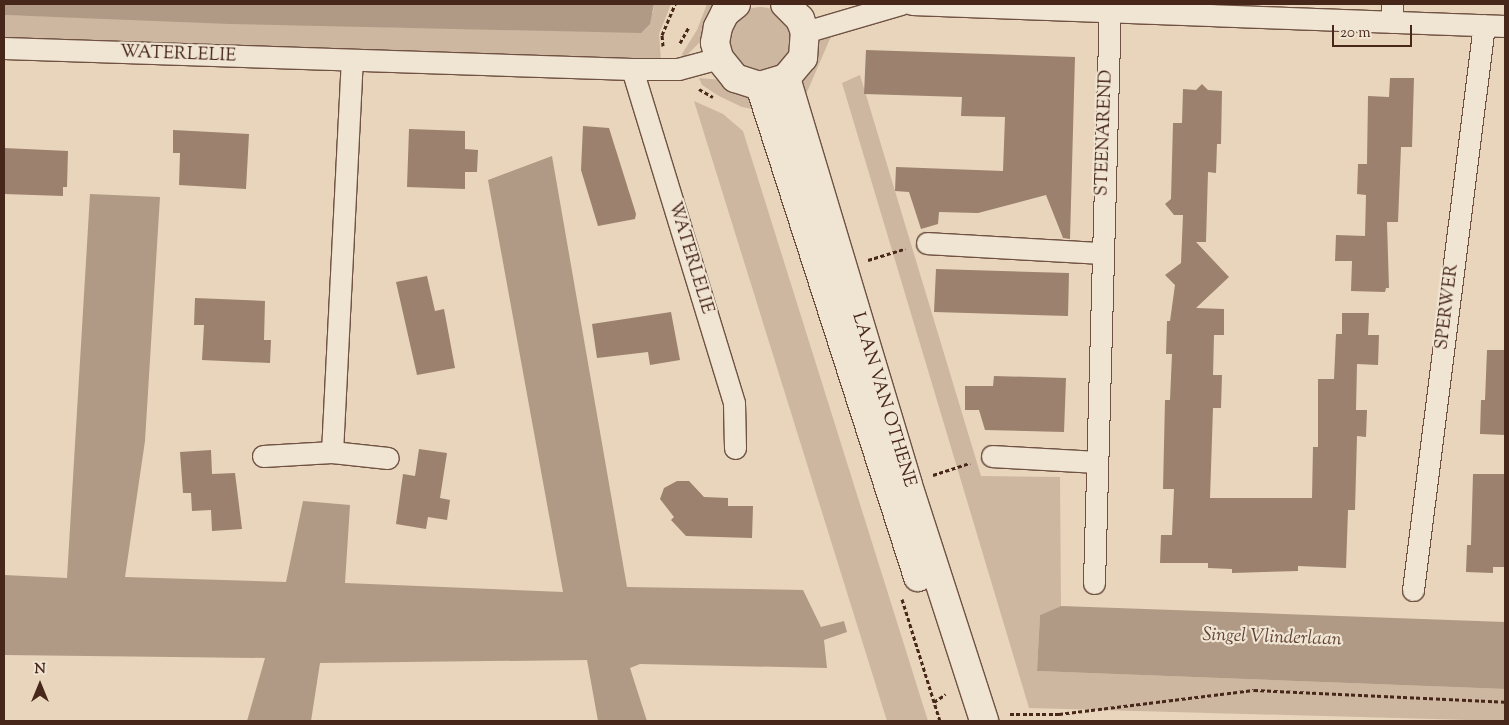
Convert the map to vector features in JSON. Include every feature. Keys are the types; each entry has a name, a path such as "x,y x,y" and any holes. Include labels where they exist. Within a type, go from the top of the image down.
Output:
{"street":[{"path":"736,4 725,14 718,27 715,43 719,58 735,78 760,86 786,78 802,58 805,32 800,19 785,4"},
{"path":"805,32 901,4"},
{"path":"912,4 1392,13 1505,26"},
{"name":"STEENAREND","path":"1094,583 1101,253 1110,9"},
{"name":"SPERWER","path":"1413,590 1484,25"},
{"name":"WATERLELIE","path":"4,48 352,62 632,69 665,69 719,58"},
{"path":"332,452 352,62"},
{"name":"WATERLELIE","path":"632,69 734,403 735,448"},
{"name":"LAAN VAN OTHENE","path":"786,78 907,482 993,718"},
{"name":"LAAN VAN OTHENE","path":"760,86 964,721"},
{"path":"927,243 1101,253"},
{"path":"263,456 332,452 388,458"},
{"path":"992,456 1096,462"}],"path":[{"path":"665,69 662,35 675,4"},
{"path":"860,262 927,243"},
{"path":"928,477 992,456"},
{"path":"993,718 1059,714 1254,690 1505,702"}],"shaded area":[{"path":"654,4 671,4 659,34 661,60 4,38 4,15 416,28 653,13"},
{"path":"707,4 718,4 706,36 683,59 682,54 697,30"},
{"path":"760,7 773,9 783,17 791,27 793,40 791,53 783,63 773,71 760,73 747,71 737,63 729,53 727,40 729,27 737,17 747,9"},
{"path":"832,34 804,99 796,78 810,46"},
{"path":"860,75 981,476 1060,477 1061,606 1040,615 1037,671 1505,689 1505,721 1029,708 842,83"},
{"path":"699,78 722,80 744,93 758,110 742,107 719,96 702,85"},
{"path":"694,101 723,114 743,131 928,721 887,721"}],"water":[{"path":"4,4 654,4 650,24 641,33 230,24 4,15"},
{"path":"552,156 627,587 803,590 821,627 844,621 847,632 824,640 827,668 640,664 630,668 647,721 598,721 587,660 320,663 311,721 247,721 265,658 4,655 4,575 67,578 90,194 160,197 145,441 125,577 286,582 303,501 350,505 345,583 563,592 488,180"},
{"name":"Singel Vlinderlaan","path":"1061,606 1505,622 1505,689 1037,671 1040,615"}],"building":[{"path":"866,50 1075,57 1070,239 1063,238 1046,195 978,213 939,212 938,224 921,229 909,192 895,191 896,167 1003,171 1005,117 961,116 962,97 864,94"},
{"path":"1390,78 1414,78 1412,147 1401,147 1398,222 1387,222 1389,288 1386,288 1385,292 1351,291 1352,261 1335,261 1336,235 1365,236 1366,195 1357,194 1358,164 1367,164 1368,96 1389,97"},
{"path":"1202,84 1208,90 1222,91 1221,144 1217,144 1216,173 1208,172 1206,242 1196,242 1229,277 1196,308 1224,309 1224,335 1214,335 1213,375 1222,375 1221,408 1213,408 1210,498 1312,498 1313,447 1318,447 1318,379 1334,379 1336,334 1342,334 1342,313 1369,313 1368,335 1379,335 1378,365 1357,364 1356,410 1367,410 1366,437 1357,436 1355,510 1348,510 1346,568 1298,566 1298,571 1232,573 1232,569 1208,568 1208,563 1160,563 1161,535 1172,535 1174,489 1163,489 1165,400 1170,400 1172,354 1166,354 1167,321 1170,321 1175,285 1165,275 1181,263 1183,215 1174,215 1165,204 1171,199 1173,123 1182,123 1183,89 1196,90"},
{"path":"583,126 609,128 636,214 635,219 598,226 581,170"},
{"path":"409,129 465,131 465,149 478,150 477,172 465,172 465,189 407,187"},
{"path":"173,130 249,134 246,189 179,185 180,153 173,153"},
{"path":"4,148 68,151 67,187 63,187 63,196 4,194"},
{"path":"936,269 1069,273 1068,316 934,312"},
{"path":"427,276 435,311 444,309 455,368 417,375 396,282"},
{"path":"195,298 265,301 264,340 271,340 270,363 202,360 204,325 194,325"},
{"path":"671,312 680,360 650,365 648,352 597,358 592,324"},
{"path":"1487,350 1505,350 1505,435 1480,434 1481,400 1485,400"},
{"path":"994,376 1066,378 1064,432 985,430 979,410 965,410 965,386 993,386"},
{"path":"419,449 447,453 440,498 450,500 447,520 428,517 426,529 396,524 403,474 415,476"},
{"path":"211,450 212,474 235,473 242,529 212,531 211,510 192,511 191,493 183,493 180,452"},
{"path":"1473,474 1505,474 1505,567 1493,567 1493,573 1466,572 1467,545 1471,545"},
{"path":"677,481 689,481 704,497 728,498 728,506 753,506 752,538 686,536 671,520 674,517 660,499 664,488"}]}
